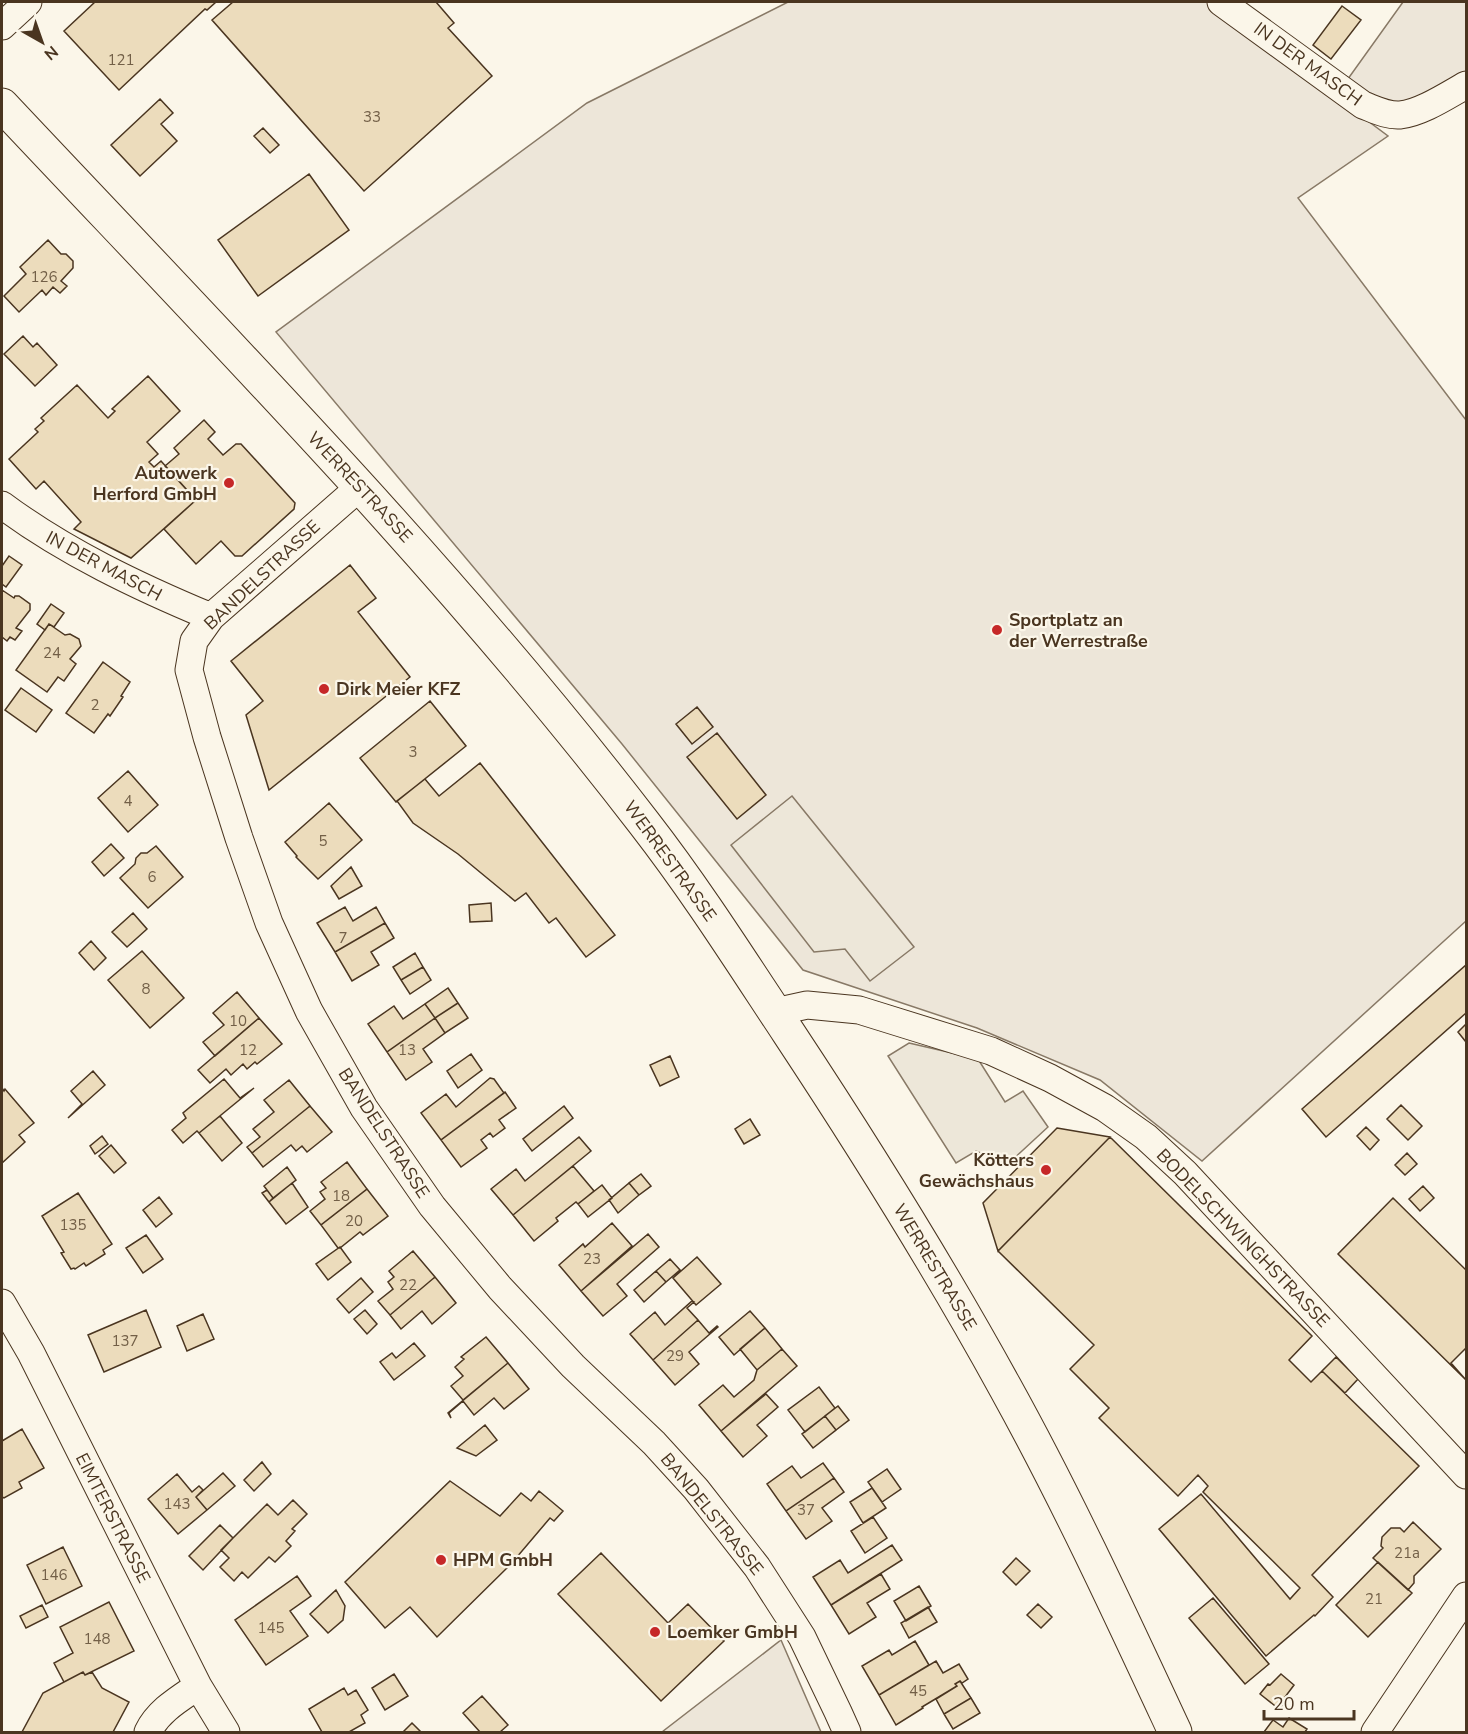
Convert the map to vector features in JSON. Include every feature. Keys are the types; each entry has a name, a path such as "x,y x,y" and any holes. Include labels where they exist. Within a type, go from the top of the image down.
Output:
{"main road":[{"name":"WERRESTRASSE","path":"2,105 361,486 469,607 559,715 698,897 839,1109 921,1241 1005,1388 1124,1621 1175,1732"}],"street":[{"path":"2,26 28,2"},
{"name":"IN DER MASCH","path":"1221,2 1363,105 1384,113 1400,115 1420,109 1467,85"},
{"name":"BANDELSTRASSE","path":"361,486 212,617 194,641 189,670 207,737 269,923 309,1011 364,1108 432,1206 500,1288 573,1366 654,1443 696,1489 757,1567 802,1637 847,1732"},
{"name":"IN DER MASCH","path":"2,505 32,528 148,591 212,617"},
{"name":"BODELSCHWINGHSTRASSE","path":"775,1012 807,1005 859,1010 991,1051 1050,1078 1105,1108 1146,1137 1185,1173 1467,1475"},
{"name":"EIMTERSTRASSE","path":"2,1303 31,1353 198,1686 226,1732"},
{"path":"1375,1732 1467,1596"},
{"path":"148,1732 152,1724 172,1703 198,1686"}],"shaded area":[{"name":"Sportplatz an der Werrestraße","path":"788,2 1208,2 1388,136 1298,198 1466,420 1466,921 1202,1161 1100,1080 977,1028 803,970 622,744 276,332 587,103"},
{"path":"1403,2 1466,2 1466,77 1389,108 1345,83"},
{"path":"792,796 914,947 870,981 845,949 814,952 731,845"},
{"path":"909,1043 978,1059 1005,1102 1023,1091 1048,1127 1008,1164 976,1151 956,1163 888,1056"},
{"path":"781,1640 821,1732 662,1732"}],"building":[{"path":"95,2 216,2 207,10 205,9 119,90 64,31"},
{"path":"233,2 436,2 454,23 448,28 492,76 364,191 212,20"},
{"path":"1342,6 1361,20 1331,59 1313,45"},
{"path":"160,99 173,113 161,124 177,141 140,176 111,145"},
{"path":"263,128 279,145 270,153 254,136"},
{"path":"309,174 349,230 258,296 218,240"},
{"path":"48,240 61,254 66,254 73,261 73,268 61,281 67,286 60,293 53,287 46,295 42,290 19,312 4,296 26,274 20,267"},
{"path":"23,336 33,347 37,343 57,365 35,386 4,354"},
{"path":"148,376 180,411 147,442 158,454 149,462 154,467 161,461 196,500 131,558 74,529 81,522 44,481 36,489 9,459 38,432 35,429 44,421 41,418 77,385 108,418 115,411 112,409"},
{"name":"Autowerk Herford GmbH","path":"204,420 215,432 208,439 223,455 236,444 241,444 295,503 294,509 242,556 235,556 221,541 196,564 164,529 196,500 165,466 179,454 174,448"},
{"path":"9,556 22,565 6,587 2,584 2,566"},
{"name":"Dirk Meier KFZ","path":"350,565 376,598 358,612 410,677 269,790 246,715 263,701 231,661"},
{"path":"2,590 14,598 19,596 30,604 30,610 16,628 22,631 15,640 10,637 7,641 2,637"},
{"path":"51,604 64,613 54,627 49,624 45,630 37,624"},
{"path":"49,624 65,635 70,634 79,639 81,646 70,659 76,664 64,681 58,677 47,692 16,670"},
{"path":"103,662 130,682 110,716 108,714 94,733 66,713"},
{"path":"21,688 52,710 36,732 5,710"},
{"path":"430,701 466,746 396,802 360,758"},
{"path":"697,707 713,727 692,744 676,724"},
{"path":"717,733 766,795 737,819 687,757"},
{"path":"480,763 615,935 586,957 556,918 549,923 526,893 515,901 458,854 413,823 397,801 425,779 439,796"},
{"path":"128,771 158,805 128,832 98,798"},
{"path":"329,803 362,840 318,879 285,842"},
{"path":"111,844 124,858 104,876 92,862"},
{"path":"156,846 183,877 148,908 120,878 135,864 136,858 141,853 147,853"},
{"path":"351,867 362,886 339,899 331,886"},
{"path":"491,903 492,921 470,922 469,905"},
{"path":"345,907 353,921 376,907 385,923 335,952 317,923"},
{"path":"133,913 147,929 127,947 112,932"},
{"path":"385,923 394,938 371,952 379,965 352,981 335,952"},
{"path":"91,941 106,958 94,970 79,953"},
{"path":"142,951 184,998 150,1028 108,980"},
{"path":"415,953 423,967 401,980 393,967"},
{"path":"1466,965 1466,1013 1326,1137 1302,1109"},
{"path":"423,967 431,980 410,994 401,980"},
{"path":"448,988 458,1003 435,1018 425,1004"},
{"path":"237,992 259,1018 215,1056 203,1042 224,1025 213,1013"},
{"path":"458,1003 468,1018 445,1033 435,1018"},
{"path":"425,1004 435,1018 387,1052 368,1024 394,1006 403,1019"},
{"path":"259,1018 282,1044 257,1064 255,1062 247,1069 243,1064 231,1075 226,1069 210,1083 198,1070"},
{"path":"435,1018 445,1033 423,1049 432,1062 406,1080 387,1052"},
{"path":"1466,1024 1466,1042 1458,1032"},
{"path":"471,1054 482,1070 458,1088 447,1071"},
{"path":"670,1056 679,1077 660,1086 650,1065"},
{"path":"93,1071 105,1085 68,1118 82,1104 71,1091"},
{"path":"490,1078 494,1079 504,1093 441,1140 421,1113 446,1094 456,1107"},
{"path":"224,1079 240,1098 254,1088 199,1133 197,1131 183,1143 172,1130 186,1118 183,1113"},
{"path":"289,1080 310,1106 252,1153 247,1147 260,1137 253,1129 274,1112 264,1100"},
{"path":"2,1088 34,1123 19,1135 25,1142 2,1163"},
{"path":"505,1092 516,1108 499,1120 505,1128 493,1137 490,1133 481,1140 487,1148 461,1167 441,1140"},
{"path":"1401,1105 1422,1126 1408,1140 1387,1119"},
{"path":"310,1106 332,1132 307,1152 302,1146 296,1151 291,1145 263,1167 252,1153"},
{"path":"564,1106 573,1118 532,1151 523,1139"},
{"path":"220,1116 242,1143 222,1161 199,1133"},
{"path":"750,1119 760,1135 744,1144 735,1129"},
{"path":"1366,1127 1379,1140 1370,1150 1357,1136"},
{"name":"Kötters Gewächshaus","path":"1057,1128 1110,1137 998,1251 983,1203"},
{"path":"102,1136 108,1144 95,1154 90,1146"},
{"path":"579,1137 591,1151 513,1215 491,1189 516,1169 525,1181"},
{"path":"1110,1137 1312,1336 1289,1360 1311,1382 1322,1371 1419,1466 1312,1575 1333,1597 1315,1616 1266,1656 1159,1529 1201,1494 1290,1599 1300,1588 1203,1492 1208,1486 1198,1475 1178,1496 1099,1418 1109,1408 1070,1369 1094,1345 998,1251"},
{"path":"111,1145 126,1163 114,1173 99,1156"},
{"path":"1407,1153 1417,1164 1405,1175 1395,1165"},
{"path":"347,1162 367,1189 321,1225 310,1211 325,1199 320,1192 326,1188 321,1182"},
{"path":"573,1166 594,1191 556,1218 558,1221 534,1241 513,1215"},
{"path":"287,1167 296,1180 273,1198 264,1186"},
{"path":"641,1174 651,1186 639,1195 629,1183"},
{"path":"292,1183 308,1207 286,1224 269,1202"},
{"path":"629,1183 639,1195 618,1213 609,1200"},
{"path":"602,1185 612,1198 588,1217 578,1204"},
{"path":"1423,1186 1434,1198 1420,1211 1409,1199"},
{"path":"367,1189 388,1216 363,1235 360,1232 338,1248 321,1225"},
{"path":"267,1190 273,1198 269,1202 262,1193"},
{"path":"78,1193 112,1244 103,1250 105,1254 86,1266 84,1263 71,1269 61,1253 64,1252 42,1216"},
{"path":"159,1197 172,1214 156,1227 143,1210"},
{"path":"1393,1198 1466,1270 1466,1348 1451,1363 1466,1380 1338,1254"},
{"path":"612,1223 632,1246 581,1291 559,1265 583,1244 585,1247"},
{"path":"648,1234 659,1247 617,1284 627,1296 603,1316 581,1291"},
{"path":"146,1235 163,1259 143,1273 126,1248"},
{"path":"340,1247 351,1262 328,1280 316,1264"},
{"path":"413,1251 435,1277 390,1315 378,1301 393,1289 388,1282 394,1277 389,1271"},
{"path":"697,1257 721,1284 696,1305 673,1278"},
{"path":"670,1259 680,1270 666,1282 656,1271"},
{"path":"656,1271 666,1282 644,1302 634,1290"},
{"path":"435,1277 456,1303 432,1324 422,1311 401,1329 390,1315"},
{"path":"361,1278 373,1292 349,1313 337,1299"},
{"path":"692,1301 694,1302 687,1308 698,1320 653,1360 630,1334 655,1312 665,1325"},
{"path":"146,1310 161,1347 104,1372 88,1335"},
{"path":"365,1310 377,1324 367,1334 354,1319"},
{"path":"750,1311 765,1328 734,1355 719,1337"},
{"path":"203,1314 214,1339 187,1351 177,1326"},
{"path":"698,1320 709,1333 718,1327 689,1352 699,1364 675,1385 653,1360"},
{"path":"765,1328 782,1349 757,1370 740,1349"},
{"path":"486,1337 508,1363 463,1400 451,1386 463,1376 455,1367 464,1359 461,1357"},
{"path":"414,1343 425,1356 394,1380 380,1362 392,1353 396,1358"},
{"path":"782,1349 797,1366 721,1431 699,1405 723,1385 734,1397 754,1380 757,1370"},
{"path":"1336,1357 1358,1379 1345,1393 1322,1371"},
{"path":"508,1363 529,1389 504,1409 494,1398 474,1415 463,1401 449,1413 451,1418 448,1413"},
{"path":"819,1387 835,1408 805,1432 788,1410"},
{"path":"766,1394 778,1407 757,1425 767,1436 743,1457 721,1431"},
{"path":"838,1406 849,1420 836,1430 825,1416"},
{"path":"825,1416 836,1430 813,1448 802,1434"},
{"path":"485,1425 497,1440 476,1456 457,1448"},
{"path":"22,1429 44,1468 19,1482 22,1488 4,1498 2,1497 2,1441"},
{"path":"262,1462 271,1474 254,1491 244,1480"},
{"path":"823,1463 834,1478 786,1511 767,1484 792,1466 801,1478"},
{"path":"887,1469 901,1489 882,1502 868,1482"},
{"path":"223,1473 235,1486 207,1510 196,1497"},
{"path":"177,1474 192,1492 199,1486 203,1490 196,1497 207,1510 178,1534 148,1499"},
{"path":"834,1478 844,1492 822,1508 832,1521 806,1539 786,1511"},
{"name":"HPM GmbH","path":"450,1481 500,1516 521,1493 531,1501 539,1491 563,1511 554,1521 550,1518 511,1564 437,1637 410,1607 385,1628 345,1582"},
{"path":"872,1488 886,1508 863,1523 850,1502"},
{"path":"293,1500 307,1514 292,1529 295,1531 286,1541 291,1546 275,1562 269,1557 248,1578 242,1572 234,1581 220,1567 229,1558 221,1550 267,1504 278,1515"},
{"path":"873,1517 887,1538 865,1553 851,1531"},
{"path":"1413,1522 1441,1549 1414,1576 1414,1583 1408,1590 1373,1558 1383,1548 1381,1546 1382,1537 1391,1528 1400,1528 1404,1532"},
{"path":"220,1525 233,1538 203,1570 189,1556"},
{"path":"892,1545 902,1560 831,1605 813,1577 840,1560 848,1573"},
{"path":"63,1547 82,1586 46,1604 27,1565"},
{"name":"Loemker GmbH","path":"601,1553 668,1623 688,1604 724,1641 661,1701 558,1594"},
{"path":"1016,1558 1030,1571 1016,1585 1003,1572"},
{"path":"1378,1562 1412,1593 1368,1637 1336,1605"},
{"path":"881,1574 890,1589 867,1603 876,1617 849,1634 831,1605"},
{"path":"297,1576 311,1596 290,1611 308,1636 266,1665 235,1620"},
{"path":"919,1586 931,1606 906,1621 894,1601"},
{"path":"336,1590 345,1606 343,1620 328,1633 310,1614"},
{"path":"1213,1598 1269,1664 1245,1684 1189,1618"},
{"path":"109,1602 134,1651 85,1675 83,1672 64,1682 54,1663 73,1653 60,1627"},
{"path":"1038,1604 1052,1617 1041,1628 1027,1615"},
{"path":"42,1605 48,1617 26,1628 20,1616"},
{"path":"928,1607 937,1622 909,1638 901,1623"},
{"path":"915,1641 929,1665 879,1695 862,1666 889,1650 892,1655"},
{"path":"936,1661 943,1673 959,1664 968,1679 955,1684 957,1686 896,1725 879,1695"},
{"path":"83,1672 85,1675 92,1672 102,1688 129,1702 113,1732 22,1732 43,1693"},
{"path":"394,1674 408,1696 385,1710 372,1688"},
{"path":"1281,1674 1294,1685 1285,1697 1288,1699 1279,1709 1260,1694"},
{"path":"960,1681 971,1698 944,1714 936,1699 957,1686 955,1684"},
{"path":"344,1688 348,1695 356,1690 368,1710 361,1715 365,1723 349,1732 322,1732 309,1709"},
{"path":"482,1696 508,1725 500,1732 480,1732 463,1713"},
{"path":"971,1698 980,1713 953,1729 944,1714"},
{"path":"1289,1718 1307,1729 1305,1732 1264,1732 1273,1720 1283,1727"},
{"path":"412,1723 421,1732 403,1732"}],"place":[{"name":"Autowerk Herford GmbH","path":"229,483"},
{"name":"Sportplatz an der Werrestraße","path":"997,630"},
{"name":"Dirk Meier KFZ","path":"324,689"},
{"name":"Kötters Gewächshaus","path":"1046,1170"},
{"name":"HPM GmbH","path":"441,1560"},
{"name":"Loemker GmbH","path":"655,1632"}]}
